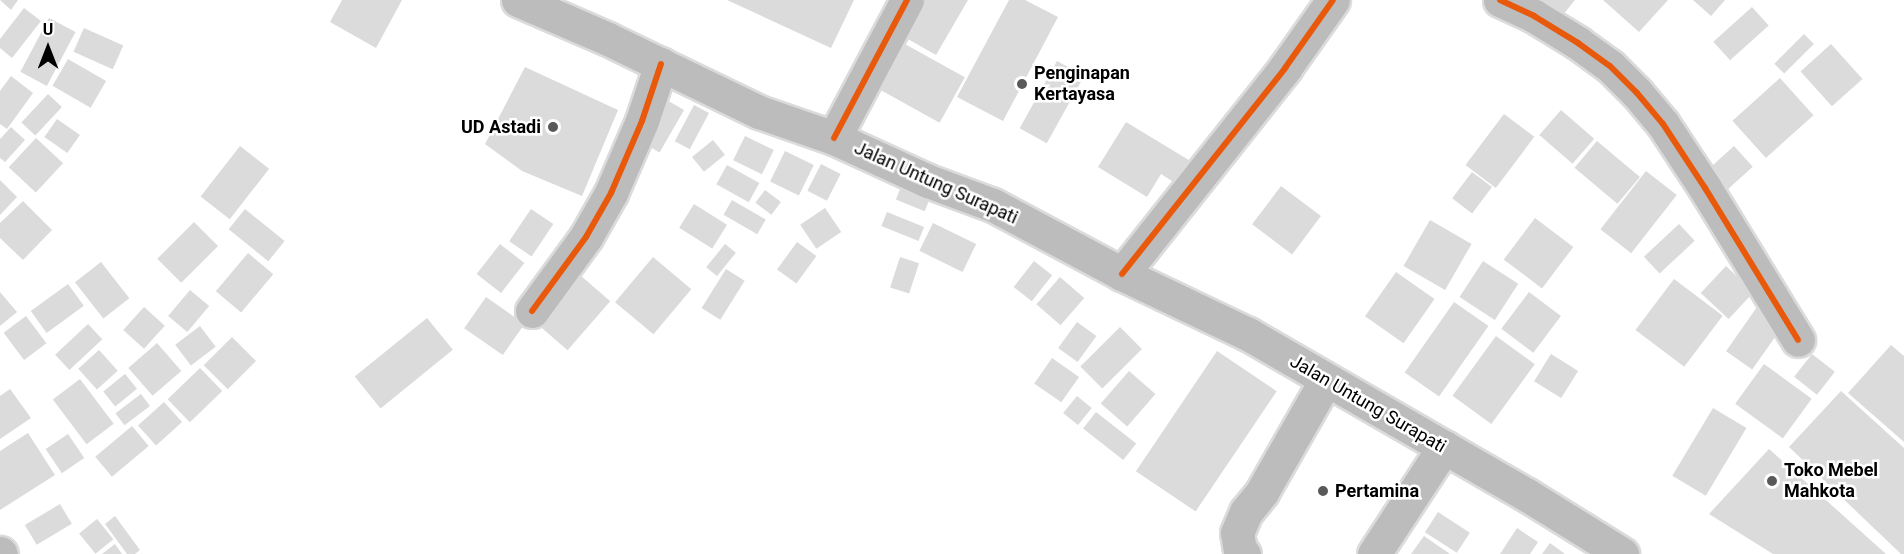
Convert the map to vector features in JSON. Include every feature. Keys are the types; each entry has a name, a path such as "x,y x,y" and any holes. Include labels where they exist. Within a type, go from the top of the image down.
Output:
{"main road":[{"name":"Jalan Untung Surapati","path":"518,0 661,64 759,112 834,138 928,181 993,205 1122,274 1248,334 1444,447 1622,554"},
{"path":"834,138 907,0"},
{"path":"1122,274 1278,77 1333,0"},
{"path":"1500,0 1534,16 1578,43 1610,66 1637,93 1663,124 1705,188 1798,340"},
{"path":"532,311 586,237 611,193 642,121 661,64"},
{"path":"1244,554 1240,551 1237,533 1246,512 1262,492 1326,380"},
{"path":"1374,554 1444,447"}],"building":[{"path":"0,0 18,0 11,10"},
{"path":"342,0 402,0 376,48 330,22"},
{"path":"727,0 854,0 831,48"},
{"path":"918,0 968,0 936,55 899,34"},
{"path":"1009,0 1025,0 1058,17 1003,121 957,97"},
{"path":"1542,0 1575,0 1562,16"},
{"path":"1603,0 1668,0 1639,32"},
{"path":"1693,0 1725,0 1711,16"},
{"path":"1752,7 1769,26 1730,60 1713,42"},
{"path":"24,8 41,21 12,58 0,48 0,39"},
{"path":"49,18 75,32 47,86 20,72"},
{"path":"84,28 123,45 113,69 73,52"},
{"path":"1804,34 1814,44 1784,74 1774,64"},
{"path":"894,38 965,77 940,123 869,83"},
{"path":"1831,44 1862,79 1832,106 1801,71"},
{"path":"68,59 106,81 91,108 53,86"},
{"path":"1057,61 1084,76 1047,143 1020,128"},
{"name":"UD Astadi","path":"525,67 618,110 582,196 522,171 485,144"},
{"path":"11,76 33,93 7,129 0,124 0,91"},
{"path":"1780,78 1813,115 1766,158 1732,121"},
{"path":"48,94 62,107 35,135 21,123"},
{"path":"665,99 684,110 660,152 640,141"},
{"path":"694,105 709,113 690,149 675,141"},
{"path":"1561,110 1594,139 1573,164 1539,135"},
{"path":"1504,114 1534,137 1496,188 1465,165"},
{"path":"57,119 80,135 67,153 44,137"},
{"path":"1126,122 1197,165 1183,188 1161,174 1147,197 1098,167"},
{"path":"11,127 25,140 5,162 0,158 0,139"},
{"path":"745,136 774,150 762,174 733,160"},
{"path":"36,138 63,163 36,192 9,167"},
{"path":"713,140 725,155 704,172 692,157"},
{"path":"1597,141 1640,177 1617,204 1575,168"},
{"path":"240,146 269,169 230,219 201,196"},
{"path":"1734,146 1753,167 1724,192 1706,171"},
{"path":"785,151 814,165 799,196 770,182"},
{"path":"821,164 841,174 827,201 807,191"},
{"path":"727,165 759,183 749,202 716,184"},
{"path":"1646,171 1677,195 1631,253 1600,229"},
{"path":"1472,172 1492,187 1472,213 1452,198"},
{"path":"0,180 17,197 0,215"},
{"path":"903,182 932,194 925,211 896,200"},
{"path":"1281,186 1321,216 1292,254 1252,224"},
{"path":"765,190 781,202 771,215 755,203"},
{"path":"732,200 766,220 757,234 724,215"},
{"path":"23,201 52,230 23,260 0,238 0,223"},
{"path":"694,204 727,225 712,248 679,228"},
{"path":"825,208 841,232 816,249 800,225"},
{"path":"245,209 285,241 268,261 229,229"},
{"path":"531,209 553,224 532,256 509,241"},
{"path":"887,212 924,227 918,241 881,226"},
{"path":"1535,218 1573,247 1542,288 1504,260"},
{"path":"1430,220 1472,244 1445,290 1404,266"},
{"path":"194,222 218,246 181,283 157,259"},
{"path":"933,223 976,244 963,272 919,251"},
{"path":"1679,224 1695,241 1660,274 1644,257"},
{"path":"797,242 816,256 796,284 777,270"},
{"path":"500,244 524,263 501,293 477,274"},
{"path":"725,244 736,253 717,276 706,267"},
{"path":"248,253 273,274 241,313 216,291"},
{"path":"653,257 691,289 653,334 615,302"},
{"path":"900,257 919,263 909,294 890,287"},
{"path":"1034,261 1052,275 1032,301 1014,287"},
{"path":"1483,261 1518,284 1495,320 1460,297"},
{"path":"101,262 129,298 103,319 75,282"},
{"path":"1726,266 1754,292 1729,319 1701,293"},
{"path":"726,269 745,281 720,320 702,308"},
{"path":"1396,272 1435,299 1404,343 1365,316"},
{"path":"580,275 610,301 568,350 537,324"},
{"path":"1060,277 1084,298 1061,325 1036,304"},
{"path":"1674,279 1723,316 1684,367 1635,330"},
{"path":"68,284 84,306 47,333 31,311"},
{"path":"190,290 209,306 187,332 168,316"},
{"path":"0,292 17,312 0,326"},
{"path":"1529,292 1561,316 1533,353 1501,329"},
{"path":"486,297 525,324 503,355 464,328"},
{"path":"1454,302 1488,326 1439,397 1405,372"},
{"path":"144,307 165,326 144,349 123,330"},
{"path":"1757,307 1783,325 1752,370 1726,351"},
{"path":"26,316 46,343 24,360 4,333"},
{"path":"427,318 453,350 381,408 355,377"},
{"path":"1077,322 1096,336 1078,362 1058,348"},
{"path":"88,324 102,339 69,370 55,355"},
{"path":"200,326 216,347 191,365 175,345"},
{"path":"1120,327 1142,349 1102,389 1080,367"},
{"path":"1496,336 1535,364 1491,424 1453,396"},
{"path":"232,337 256,361 228,389 204,365"},
{"path":"157,343 181,371 153,396 128,368"},
{"path":"1891,345 1904,356 1904,442 1848,393"},
{"path":"99,350 118,371 97,390 78,369"},
{"path":"1217,351 1277,391 1196,511 1136,471"},
{"path":"1551,354 1578,371 1561,398 1534,381"},
{"path":"1812,354 1835,372 1817,395 1794,377"},
{"path":"1052,358 1079,377 1061,402 1034,383"},
{"path":"1764,364 1812,399 1783,438 1735,404"},
{"path":"200,368 222,391 190,422 168,399"},
{"path":"1129,371 1155,394 1127,426 1101,403"},
{"path":"125,374 137,389 115,406 103,392"},
{"path":"80,379 114,424 87,444 53,399"},
{"path":"10,389 31,418 0,439 0,396"},
{"path":"1841,391 1904,448 1904,554 1901,554 1789,447"},
{"path":"141,394 150,406 124,425 115,413"},
{"path":"1077,396 1092,408 1078,425 1063,413"},
{"path":"164,402 182,422 156,445 138,425"},
{"path":"1713,408 1746,428 1706,496 1672,476"},
{"path":"1096,412 1136,443 1123,460 1083,429"},
{"path":"132,426 149,446 112,477 95,457"},
{"path":"28,433 55,475 0,510 0,451"},
{"path":"68,434 84,458 62,473 46,449"},
{"name":"Toko Mebel Mahkota","path":"1769,449 1886,554 1773,554 1709,514"},
{"path":"60,504 72,524 37,545 25,525"},
{"path":"1438,512 1470,533 1457,553 1425,532"},
{"path":"115,516 140,550 135,554 127,554 105,524"},
{"path":"97,519 113,539 95,554 79,533"},
{"path":"1517,528 1538,542 1530,554 1500,554"},
{"path":"1424,536 1450,554 1411,554"},
{"path":"1550,543 1565,554 1542,554"},
{"path":"115,544 122,554 102,554"}],"cycle path":[{"path":"834,138 907,0"},
{"path":"1122,274 1285,68 1333,0"},
{"path":"1500,0 1534,16 1578,43 1610,66 1637,93 1663,124 1705,188 1798,340"},
{"path":"532,311 586,237 611,193 642,121 661,64"}],"place":[{"name":"Penginapan Kertayasa","path":"1022,84"},
{"name":"UD Astadi","path":"553,127"},
{"name":"Toko Mebel Mahkota","path":"1772,481"},
{"name":"Pertamina","path":"1323,491"}]}
